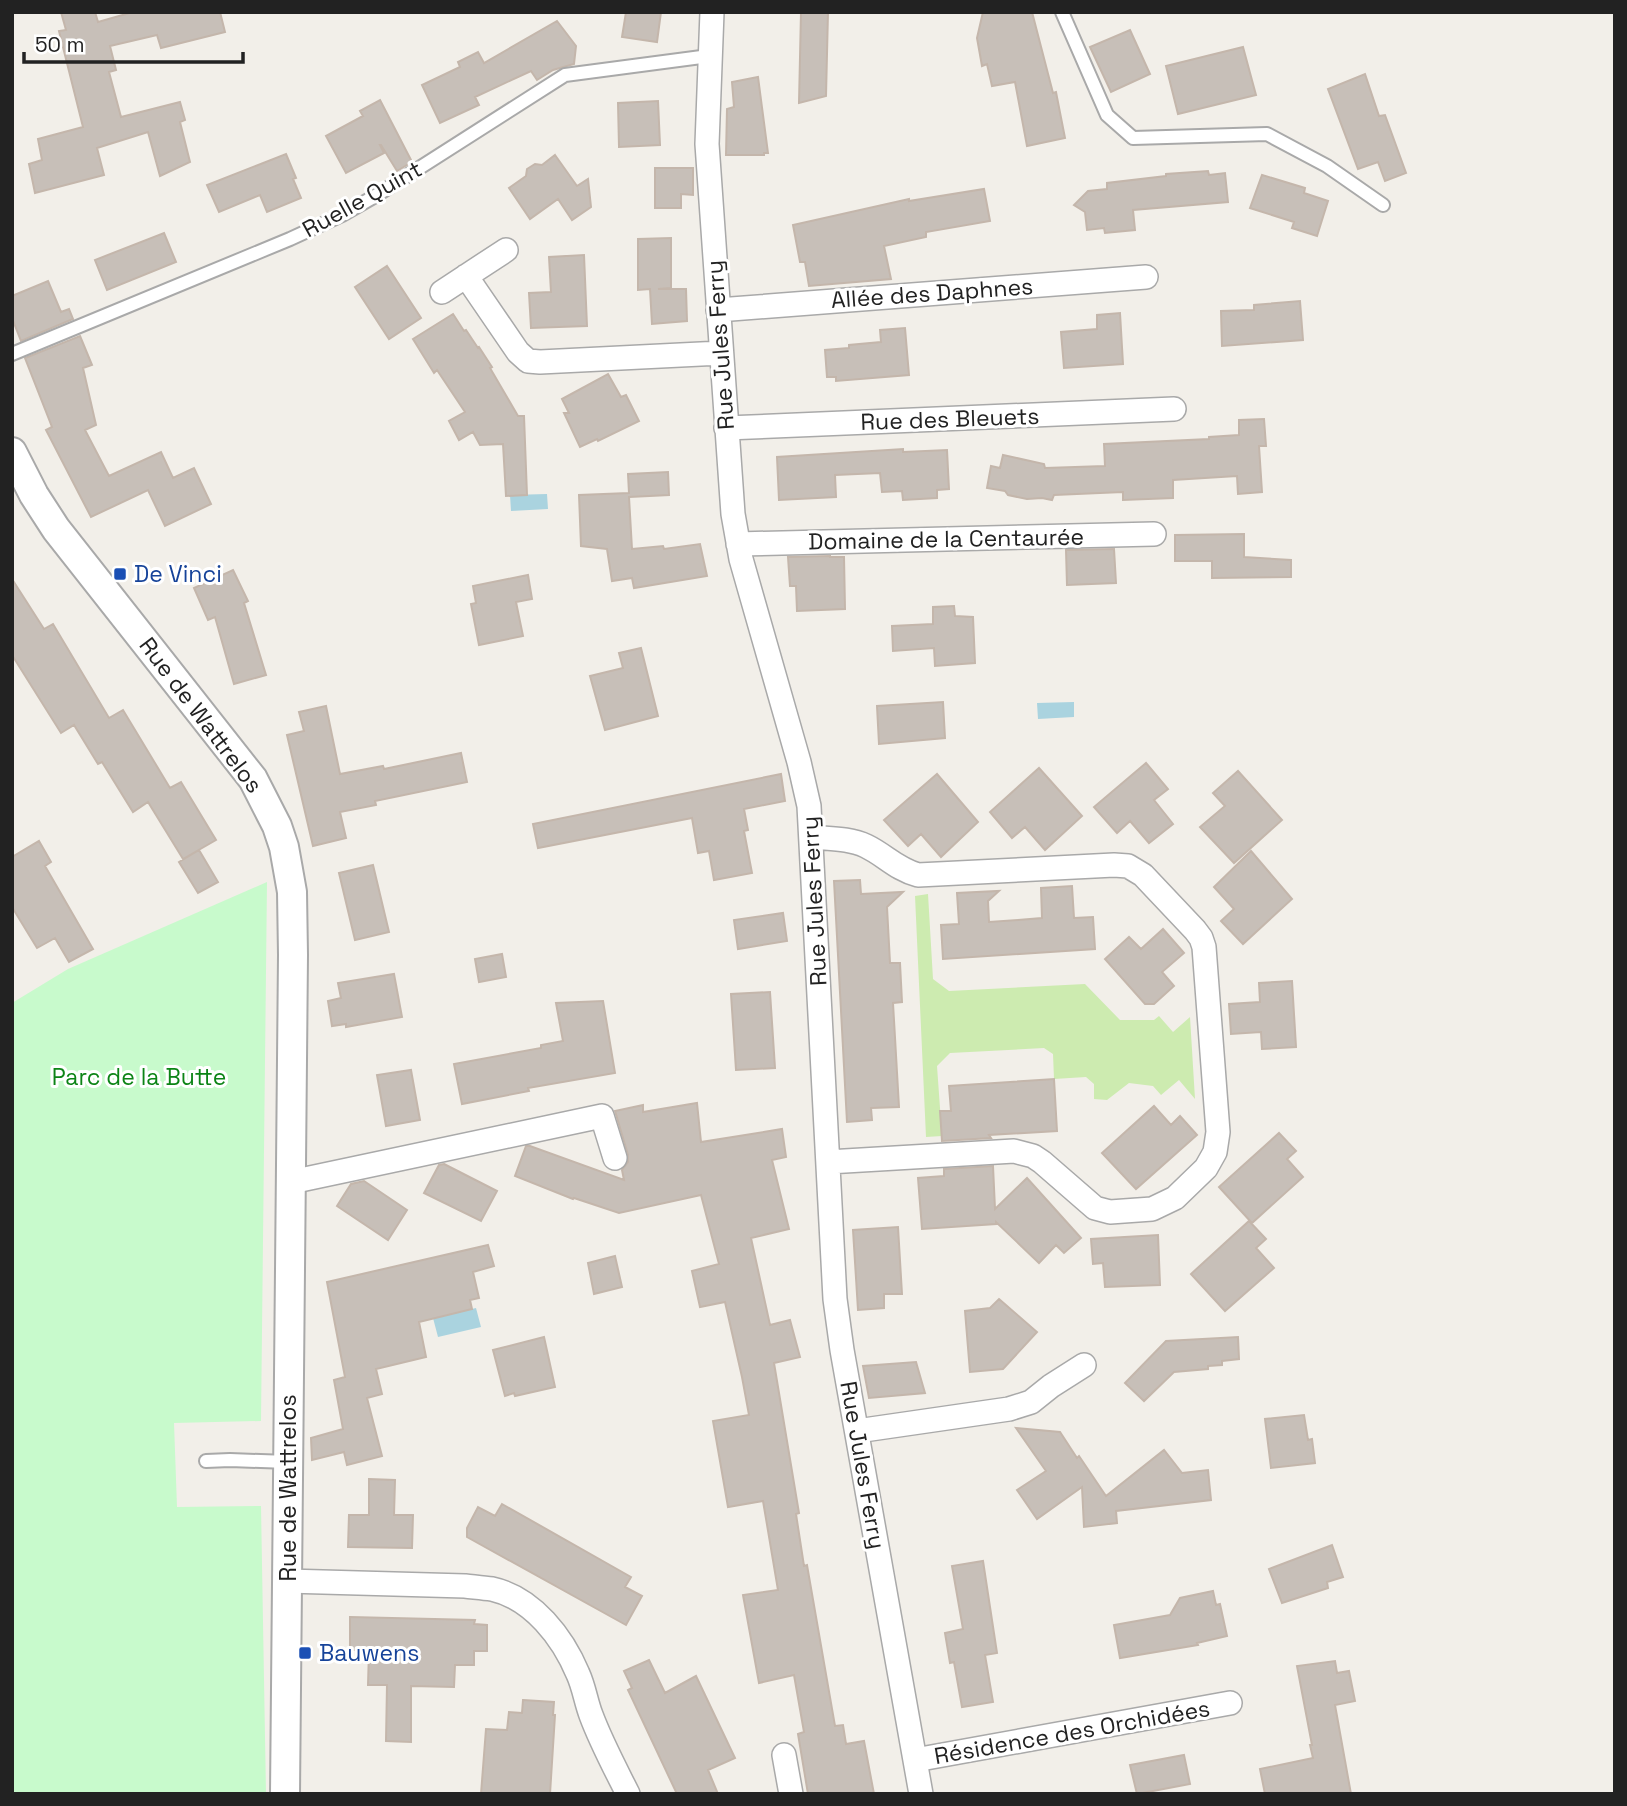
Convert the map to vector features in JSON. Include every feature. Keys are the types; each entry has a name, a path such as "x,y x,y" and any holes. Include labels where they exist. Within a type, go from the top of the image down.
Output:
{"street":[{"name":"Rue Jules Ferry","path":"712,12 707,144 733,514 738,544 809,806 835,1299 920,1794"},
{"path":"442,292 506,250"},
{"path":"467,276 518,352 528,361 721,353"},
{"name":"Allée des Daphnes","path":"718,310 1146,277"},
{"name":"Rue des Bleuets","path":"726,428 1174,409"},
{"name":"Rue de Wattrelos","path":"12,452 34,495 56,529 253,779 278,826 290,875 293,909 285,1794"},
{"name":"Domaine de la Centaurée","path":"738,544 1154,534"},
{"path":"811,837 863,844 899,868 918,875 1114,865 1128,866 1143,875 1195,930 1204,947 1218,1132 1215,1152 1206,1168 1175,1198 1160,1207 1146,1210 1110,1212 1095,1208 1042,1162 1033,1156 1014,1151 828,1162"},
{"path":"291,1182 602,1116 615,1158"},
{"path":"857,1431 1009,1409 1031,1402 1084,1365"},
{"path":"287,1581 465,1586 494,1590 513,1598 536,1613 552,1629 568,1653 579,1675 595,1725 628,1794"},
{"name":"Résidence des Orchidées","path":"915,1760 1230,1703"},
{"path":"784,1755 791,1794"}],"lane":[{"path":"1062,12 1107,115 1133,138 1267,134 1327,166 1383,205"},
{"name":"Ruelle Quint","path":"12,354 342,215 565,75 709,57"},
{"path":"206,1461 288,1462"}],"green space":[{"name":"Parc de la Butte","path":"267,882 261,1421 174,1423 177,1507 261,1506 266,1794 12,1794 12,1003 68,969"},
{"path":"928,894 933,979 949,991 1085,984 1120,1020 1154,1020 1159,1016 1173,1032 1190,1017 1195,1099 1179,1080 1161,1095 1153,1086 1129,1083 1107,1100 1094,1099 1094,1084 1086,1077 1054,1079 1053,1054 1044,1048 950,1053 937,1066 942,1136 926,1137 915,896"}],"water":[{"path":"547,494 548,509 511,511 510,495"},
{"path":"1074,702 1074,717 1038,719 1037,703"},
{"path":"476,1308 481,1327 438,1337 433,1318"}],"building":[{"path":"61,12 95,12 98,22 133,12 220,12 225,32 161,48 157,35 110,46 116,70 109,72 121,117 180,102 185,120 180,122 190,162 160,176 148,132 97,148 104,175 35,193 29,164 42,160 38,139 83,127 59,31 66,30"},
{"path":"626,12 661,12 657,42 622,37"},
{"path":"801,12 828,12 826,96 799,103"},
{"path":"983,12 1032,12 1053,93 1056,92 1065,138 1027,146 1015,82 992,86 987,64 982,66 977,38"},
{"path":"557,21 576,46 574,64 553,70 537,80 531,71 475,97 479,105 440,123 422,85 460,67 458,62 478,52 484,63"},
{"path":"1130,30 1150,74 1111,92 1090,47"},
{"path":"1243,47 1256,95 1178,114 1166,66"},
{"path":"1365,74 1379,116 1385,115 1406,173 1385,181 1378,162 1358,169 1328,89"},
{"path":"758,77 768,153 726,155 727,109 734,107 732,82"},
{"path":"380,100 412,162 397,171 380,145 384,153 346,173 326,136 363,116 360,111"},
{"path":"658,101 660,145 619,147 618,103"},
{"path":"286,154 301,198 267,212 260,195 219,212 207,185"},
{"path":"555,155 577,186 588,179 591,207 572,220 558,199 530,219 509,188 526,176 527,169 535,164 542,165"},
{"path":"655,168 693,168 693,195 681,194 681,208 655,208"},
{"path":"1208,171 1209,175 1225,173 1228,202 1133,210 1135,230 1105,233 1104,228 1087,230 1085,212 1074,205 1088,191 1107,189 1107,183"},
{"path":"1262,175 1305,188 1304,193 1328,201 1317,236 1292,228 1294,222 1250,208"},
{"path":"984,189 990,221 926,232 926,237 884,246 891,279 809,286 805,262 800,262 793,225 909,199"},
{"path":"164,233 176,262 107,290 95,260"},
{"path":"671,238 671,288 658,289 686,289 687,321 652,324 650,289 638,290 638,239"},
{"path":"584,255 587,326 531,328 529,293 551,292 549,257"},
{"path":"387,266 421,318 389,339 355,287"},
{"path":"48,281 61,312 69,309 73,319 21,341 12,318 12,296"},
{"path":"1300,301 1303,340 1222,346 1221,311 1254,310 1254,305"},
{"path":"1120,313 1123,364 1064,368 1061,332 1097,329 1097,315"},
{"path":"453,314 492,367 490,368 518,416 524,416 527,495 506,496 503,444 480,445 473,432 459,440 449,421 465,412 437,370 434,373 413,339"},
{"path":"905,328 909,375 836,381 836,377 827,377 825,350 881,342 880,330"},
{"path":"80,336 92,365 83,368 96,425 85,430 109,476 161,452 173,478 194,468 211,504 165,526 148,490 91,517 46,430 52,427 25,358"},
{"path":"608,374 621,397 626,395 639,421 580,447 564,413 569,413 562,399"},
{"path":"1264,419 1266,446 1259,446 1262,492 1238,494 1237,476 1173,480 1173,498 1123,500 1123,492 1054,495 1052,500 1027,499 987,488 991,466 1000,468 1003,455 1044,464 1045,468 1105,466 1104,444 1239,435 1239,420"},
{"path":"903,449 903,452 947,450 949,489 937,490 937,498 903,500 902,491 882,492 880,473 835,475 836,497 779,500 777,457"},
{"path":"668,472 669,495 629,497 632,549 663,546 664,549 700,544 707,576 634,588 632,578 612,581 607,549 581,546 579,495 629,493 628,474"},
{"path":"1244,534 1244,557 1291,560 1291,577 1212,578 1212,561 1175,561 1175,535"},
{"path":"1114,549 1116,583 1067,585 1066,550"},
{"path":"788,557 844,557 845,609 797,611 796,586 790,586"},
{"path":"233,570 248,601 244,603 266,675 234,684 215,617 208,620 194,588"},
{"path":"528,575 532,599 516,602 523,636 479,645 471,604 476,603 473,586"},
{"path":"12,579 44,629 53,624 109,718 123,710 170,788 181,782 216,840 183,859 148,802 133,812 102,762 98,764 74,725 61,733 12,655"},
{"path":"954,606 955,616 973,617 975,663 935,666 934,648 893,651 892,626 933,624 933,607"},
{"path":"641,648 658,716 605,730 590,676 623,668 619,653"},
{"path":"943,702 945,738 879,744 877,706"},
{"path":"326,706 340,774 383,766 384,769 461,753 467,782 375,801 376,805 340,812 346,838 313,846 287,735 304,731 299,712"},
{"path":"1146,763 1168,789 1154,800 1173,824 1149,843 1130,821 1117,833 1094,807"},
{"path":"1039,768 1082,816 1045,850 1025,827 1012,838 990,812"},
{"path":"1238,771 1282,820 1234,863 1200,827 1225,806 1213,793"},
{"path":"781,774 785,801 744,809 748,830 744,831 752,873 714,880 709,851 698,853 692,818 538,848 533,824"},
{"path":"937,774 978,822 941,857 921,834 908,846 884,820"},
{"path":"39,841 51,862 45,866 93,949 69,962 55,938 37,948 12,907 12,857"},
{"path":"199,850 218,882 198,893 179,862"},
{"path":"1251,851 1292,899 1243,944 1221,921 1234,909 1214,887"},
{"path":"373,865 389,932 355,940 339,873"},
{"path":"860,880 861,894 903,892 887,907 890,963 900,963 902,1002 893,1003 899,1107 871,1108 872,1120 847,1122 834,881"},
{"path":"1072,886 1074,918 1093,917 1095,949 943,959 941,925 959,924 957,893 999,891 988,901 989,922 1042,918 1041,888"},
{"path":"783,913 787,941 738,949 734,920"},
{"path":"1163,929 1184,953 1162,972 1174,986 1154,1004 1145,1004 1105,959 1129,937 1141,949"},
{"path":"502,954 506,977 479,982 475,959"},
{"path":"394,974 402,1017 346,1027 346,1024 332,1026 328,1001 341,998 338,983"},
{"path":"1292,981 1296,1047 1262,1049 1261,1032 1231,1034 1229,1004 1260,1002 1259,983"},
{"path":"770,992 775,1068 736,1070 731,994"},
{"path":"603,1001 615,1073 528,1088 529,1091 462,1104 454,1064 541,1048 541,1045 563,1041 556,1003"},
{"path":"411,1070 420,1120 386,1126 377,1075"},
{"path":"1054,1079 1057,1131 942,1141 940,1111 951,1111 949,1086"},
{"path":"697,1103 701,1142 782,1129 786,1157 772,1160 789,1229 751,1238 770,1325 790,1320 800,1357 774,1363 799,1513 796,1514 804,1566 807,1565 835,1726 843,1725 846,1744 864,1741 874,1794 808,1794 798,1734 804,1732 794,1675 759,1683 743,1595 778,1590 763,1501 728,1507 713,1421 749,1415 725,1302 700,1307 692,1271 719,1264 701,1195 619,1213 573,1199 515,1176 526,1146 530,1146 624,1180 622,1170 628,1162 628,1155 615,1111 643,1105 643,1112"},
{"path":"1154,1106 1171,1125 1180,1116 1197,1135 1136,1189 1102,1153"},
{"path":"1279,1133 1296,1151 1287,1159 1303,1177 1252,1223 1219,1187"},
{"path":"444,1164 497,1191 481,1221 424,1193 439,1165"},
{"path":"993,1166 995,1209 1027,1178 1081,1238 1064,1253 1056,1245 1039,1263 996,1222 922,1229 918,1178 944,1176 944,1169"},
{"path":"364,1181 407,1210 388,1240 337,1206 351,1184"},
{"path":"1249,1221 1266,1239 1256,1248 1274,1268 1225,1311 1191,1274"},
{"path":"898,1227 902,1294 884,1294 884,1308 858,1310 853,1230"},
{"path":"1158,1235 1160,1285 1105,1287 1103,1263 1093,1264 1091,1239"},
{"path":"488,1245 494,1266 473,1272 479,1298 470,1300 472,1309 419,1322 426,1357 376,1369 382,1394 367,1398 382,1456 347,1465 344,1452 312,1460 311,1438 343,1429 334,1380 345,1377 327,1282"},
{"path":"615,1256 622,1287 594,1294 588,1263"},
{"path":"999,1299 1037,1332 1003,1369 970,1372 965,1311 990,1308"},
{"path":"544,1337 555,1387 505,1396 493,1350"},
{"path":"1238,1337 1239,1359 1222,1361 1222,1365 1208,1366 1208,1369 1174,1372 1144,1401 1125,1383 1166,1341"},
{"path":"916,1362 925,1393 869,1398 863,1366"},
{"path":"1304,1415 1308,1440 1312,1439 1315,1463 1271,1468 1265,1419"},
{"path":"1016,1428 1060,1432 1106,1496 1164,1450 1182,1473 1208,1470 1211,1500 1116,1511 1117,1523 1084,1527 1082,1487 1037,1519 1017,1490 1046,1471"},
{"path":"369,1479 395,1480 394,1515 413,1515 412,1548 348,1547 349,1515 369,1515"},
{"path":"502,1504 631,1577 625,1587 642,1596 626,1625 467,1537 467,1528 478,1507 495,1516"},
{"path":"1332,1545 1343,1577 1327,1582 1328,1588 1282,1603 1269,1569"},
{"path":"983,1561 997,1653 985,1655 993,1702 962,1707 954,1662 950,1663 945,1633 963,1629 952,1566"},
{"path":"1213,1591 1216,1605 1220,1604 1227,1636 1197,1643 1198,1645 1120,1658 1114,1625 1170,1615 1180,1598"},
{"path":"350,1617 475,1620 474,1624 487,1625 487,1651 474,1651 474,1665 455,1665 454,1687 411,1686 411,1742 386,1741 387,1685 368,1685 369,1650 350,1650"},
{"path":"649,1660 665,1693 696,1676 735,1758 708,1770 718,1794 677,1794 628,1690 632,1688 624,1671"},
{"path":"1335,1661 1337,1673 1349,1671 1355,1701 1335,1705 1351,1794 1265,1794 1260,1769 1313,1758 1297,1666"},
{"path":"523,1700 554,1702 550,1794 481,1794 486,1729 507,1730 509,1712 522,1713"},
{"path":"1184,1755 1190,1784 1137,1794 1130,1765"}],"place":[{"name":"De Vinci","path":"120,574"},
{"name":"Bauwens","path":"305,1653"}]}
